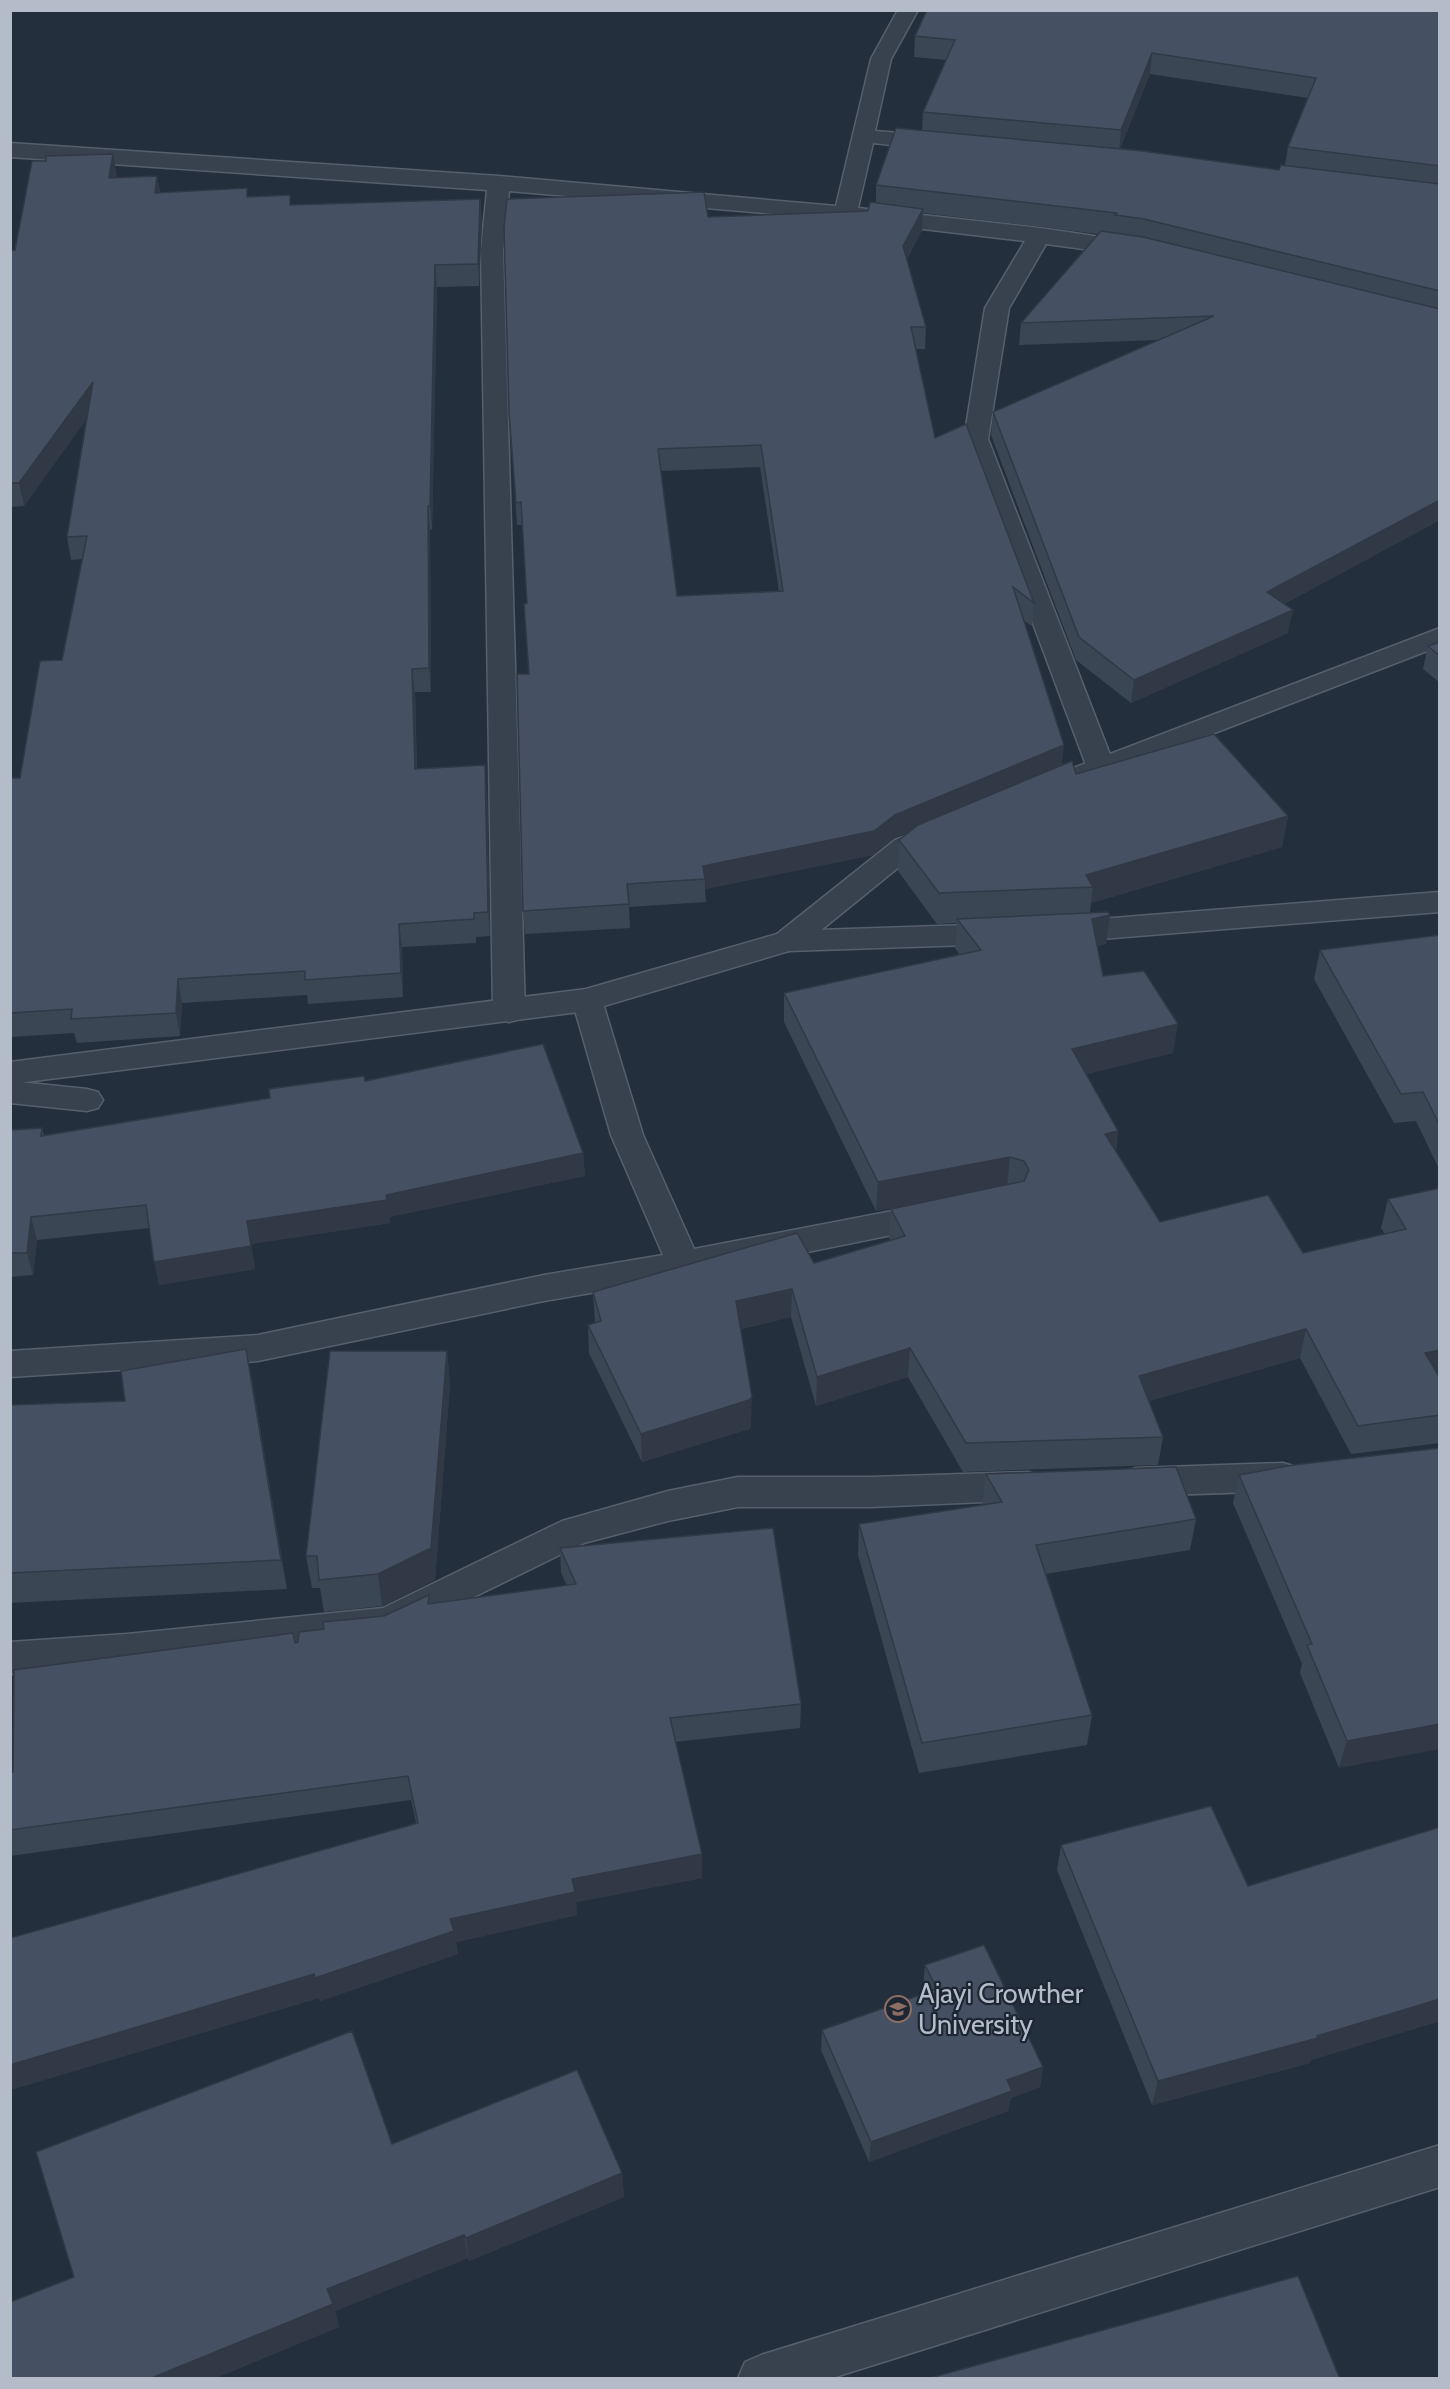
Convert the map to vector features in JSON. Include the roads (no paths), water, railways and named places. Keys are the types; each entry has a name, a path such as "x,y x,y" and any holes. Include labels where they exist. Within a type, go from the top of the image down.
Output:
{"street":[{"path":"846,212 881,59 908,10"},
{"path":"862,136 955,145"},
{"path":"12,154 499,183 846,212 1040,235 1152,253"},
{"path":"499,183 492,250 509,1011"},
{"path":"1040,235 997,308 976,439 1100,765"},
{"path":"1013,801 1100,765 1440,636"},
{"path":"788,941 905,847 959,824"},
{"path":"10,1073 587,1000 788,941 1033,933 1440,902"},
{"path":"587,1000 627,1134 684,1264"},
{"path":"10,1092 87,1100"},
{"path":"10,1364 258,1348 544,1288 684,1264 961,1209"},
{"path":"1097,1484 1311,1475"},
{"path":"10,1658 127,1650 388,1623 575,1532 668,1506 738,1492 871,1492 1062,1485"},
{"path":"761,2379 1440,2166"}],"place":[{"name":"Ajayi Crowther University","path":"898,2009"}]}
